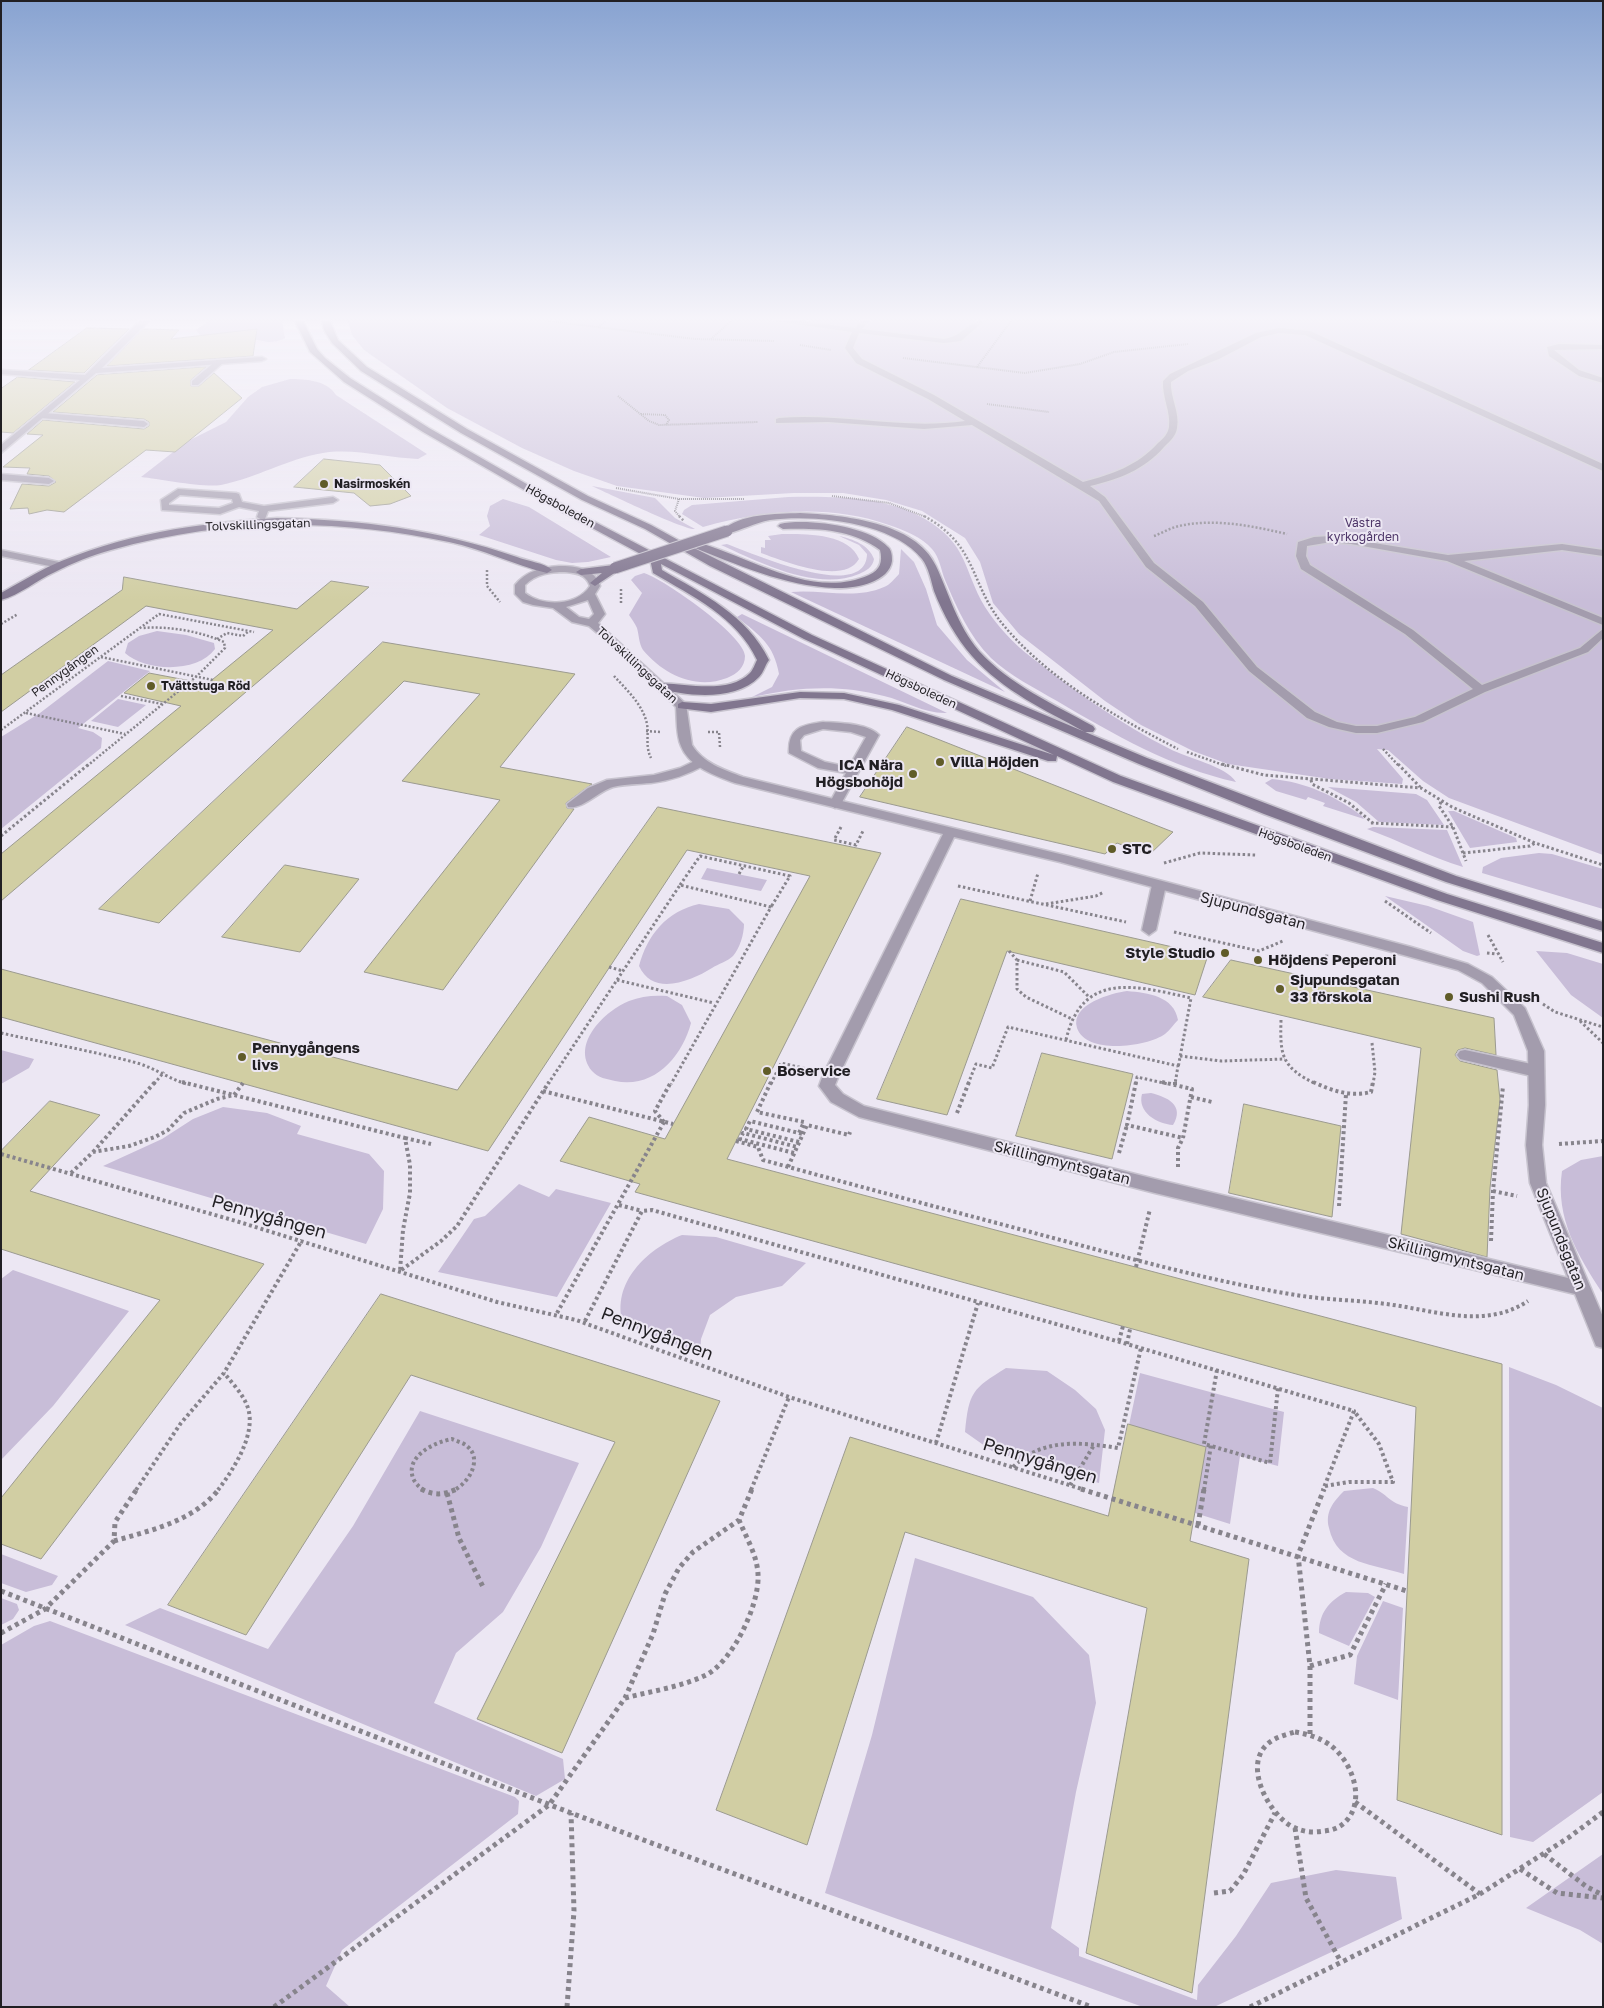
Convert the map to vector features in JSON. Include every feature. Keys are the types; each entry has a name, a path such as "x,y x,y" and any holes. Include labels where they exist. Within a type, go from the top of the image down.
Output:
{"main road":[{"name":"Högsboleden","path":"404,415 466,453 655,559 808,637 1117,779 1414,888 1603,948"},
{"name":"Högsboleden","path":"437,415 585,498 648,527 714,564 948,678 1144,761 1451,879 1603,927"},
{"path":"727,531 739,523 754,520 806,516 866,523 896,534 920,550 927,558 952,620 984,662 1011,683 1144,761"},
{"name":"Tolvskillingsgatan","path":"1,597 60,565 108,547 153,536 224,525 261,523 343,524 427,534 480,547 516,562 547,570"},
{"path":"581,572 615,568 727,531 789,526 853,533 879,544 885,549 888,559 881,573 871,580 846,585 816,584 760,569 648,527"},
{"path":"655,559 657,571 722,612 752,638 762,660 756,674 741,685 690,692 660,686"},
{"name":"Tolvskillingsgatan","path":"516,562 528,577"},
{"path":"595,583 615,568"},
{"path":"682,706 711,708 763,698 800,695 844,696 895,707 1117,779"}],"street":[{"path":"961,415 1082,485 1102,499 1150,566 1199,604 1253,669 1301,708 1320,720 1353,729 1370,730 1402,726 1434,714 1482,690 1584,650 1603,632"},
{"path":"1082,485 1113,478 1142,465 1162,445 1172,431 1171,415"},
{"path":"1486,415 1603,468"},
{"path":"1,450 44,416 144,424"},
{"path":"779,421 808,418 940,427 973,422"},
{"path":"1,477 49,481"},
{"path":"238,504 236,496 189,491 178,492 164,502 165,508 190,512 220,511 238,504 264,509 333,500"},
{"path":"261,523 264,509"},
{"path":"1482,690 1409,632 1305,567 1300,550 1302,544 1307,541 1342,541 1448,558 1603,622"},
{"path":"1448,558 1560,545 1575,546 1603,553"},
{"path":"1,553 60,565"},
{"name":"Tolvskillingsgatan","path":"581,572 565,569 547,570 528,577 518,588 522,596 536,603 556,605 573,602 590,594 600,614 592,623"},
{"path":"581,572 591,577 595,583 595,589 590,594"},
{"name":"Tolvskillingsgatan","path":"556,605 576,620 592,623 682,706"},
{"name":"Sjupundsgatan","path":"682,706 686,745 691,753 714,771 739,780 1159,885 1463,967 1487,980 1520,1012 1536,1051 1537,1105 1534,1145 1538,1183 1603,1340"},
{"path":"835,804 873,735 845,727 821,725 800,732 794,737 792,744 795,753 804,758 853,771"},
{"path":"573,804 592,790 611,783 668,776 701,762"},
{"name":"Skillingmyntsgatan","path":"950,832 831,1075 827,1086 836,1098 859,1111 1155,1186 1580,1288"},
{"path":"1149,929 1159,885"},
{"path":"1465,1055 1536,1071"}],"path":[{"path":"641,415 649,421 666,425 779,421"},
{"path":"658,415 666,415 669,420 666,425"},
{"path":"1159,534 1181,525 1210,524 1261,529 1307,541"},
{"path":"482,563 488,571 487,586 499,602 505,606"},
{"path":"1,624 21,613"},
{"name":"Pennygången","path":"1,730 160,614 254,632"},
{"path":"1,836 196,676 225,648 224,642 217,639 170,628 156,626 142,628"},
{"path":"217,639 227,633 243,636 249,631"},
{"path":"101,657 213,680"},
{"path":"610,671 638,704 647,724 645,742 647,752 655,764 668,776"},
{"path":"121,696 162,704"},
{"path":"25,713 125,734"},
{"path":"1370,730 1393,762 1421,788"},
{"path":"1261,784 1264,775"},
{"path":"1311,780 1312,784 1349,803 1374,824"},
{"path":"1441,802 1439,806 1453,827 1466,862"},
{"path":"833,823 843,825 834,840 856,845 860,837"},
{"path":"1368,823 1453,827"},
{"path":"856,828 864,830"},
{"path":"1463,853 1530,846 1535,842"},
{"path":"1161,866 1167,862 1200,853 1265,855"},
{"path":"400,1270 441,1241 457,1226 509,1149 543,1091 700,856 790,876 714,1003 655,1111 664,1122"},
{"path":"739,874 744,865"},
{"path":"1029,870 1038,872 1030,901"},
{"path":"680,885 771,907"},
{"path":"958,886 1149,929 1259,951 1283,941"},
{"path":"1043,904 1096,896 1104,894 1105,889"},
{"path":"1383,900 1433,934"},
{"path":"1483,952 1496,954 1486,927"},
{"path":"1009,951 1017,960 1064,972 1088,997"},
{"path":"1326,957 1326,962"},
{"path":"1017,960 1017,989 1026,997 1072,1019"},
{"path":"609,967 623,971"},
{"path":"617,980 714,1003"},
{"path":"1066,1040 1072,1019 1088,997 1113,988 1136,986 1191,998 1175,1085"},
{"path":"1538,1000 1556,1012 1603,1027"},
{"path":"1281,1020 1280,1051 1285,1060 1309,1082 1346,1094 1358,1096 1371,1092 1375,1072 1372,1043"},
{"path":"1580,1021 1603,1043"},
{"path":"964,1117 956,1116 976,1064 992,1068 1008,1027 1178,1066 1178,1069"},
{"path":"1,1033 137,1063 164,1072 176,1081 431,1144"},
{"path":"1180,1056 1221,1061 1285,1060"},
{"path":"781,1063 757,1112 804,1122 799,1142 788,1167"},
{"path":"1491,1251 1493,1191 1505,1064"},
{"path":"71,1173 93,1152 164,1072"},
{"path":"1116,1163 1137,1077 1192,1088 1183,1138 1178,1148 1176,1163 1181,1175"},
{"path":"93,1152 129,1146 155,1137 168,1130 184,1114 216,1099 234,1095 242,1084"},
{"path":"543,1091 673,1124"},
{"path":"1340,1199 1346,1094"},
{"path":"1191,1097 1212,1102"},
{"path":"1502,1097 1511,1099"},
{"path":"799,1142 746,1129 750,1121 801,1133"},
{"path":"557,1313 664,1122"},
{"path":"1126,1124 1183,1138"},
{"path":"801,1133 807,1125 820,1128"},
{"path":"794,1153 740,1139 743,1133 797,1147"},
{"path":"400,1270 403,1230 410,1193 410,1166 405,1138"},
{"path":"736,1140 758,1147 764,1160 788,1167 1138,1261 1242,1285 1287,1293 1468,1316 1489,1316 1515,1310 1535,1295 1533,1278"},
{"path":"1534,1145 1603,1141"},
{"name":"Pennygången","path":"1,1154 302,1240 526,1309 557,1313 585,1321 606,1331 789,1397 1407,1591"},
{"path":"618,1205 642,1211 652,1210 694,1221 1141,1348 1354,1411 1376,1436 1386,1456 1393,1482 1349,1482 1325,1486"},
{"path":"585,1321 642,1211"},
{"path":"1136,1267 1148,1214"},
{"path":"114,1541 115,1522 180,1423 224,1373 302,1240"},
{"path":"936,1443 978,1303"},
{"path":"1119,1342 1123,1326"},
{"path":"1127,1344 1130,1329"},
{"path":"1012,1467 1029,1453 1052,1446 1081,1443 1118,1448 1141,1348"},
{"path":"1217,1370 1204,1444 1270,1463 1278,1388"},
{"path":"1,1633 45,1609 114,1541 168,1525 210,1501 223,1485 243,1447 250,1427 250,1408 224,1373"},
{"path":"274,2007 549,1805 625,1698 653,1634 665,1594 679,1568 693,1552 739,1520 789,1397"},
{"path":"1310,1734 1310,1666 1298,1556 1354,1411"},
{"path":"452,1439 469,1446 475,1462 468,1480 460,1487 447,1493 440,1494 422,1489 416,1483 414,1465 424,1449 442,1440 452,1439"},
{"path":"1070,1485 1094,1445"},
{"path":"1198,1524 1211,1446"},
{"path":"447,1493 456,1530 484,1589"},
{"path":"625,1698 700,1678 716,1669 729,1656 756,1599 758,1574 739,1520"},
{"path":"1310,1666 1350,1655 1386,1584"},
{"path":"1,1591 549,1805 845,1917 1092,2007"},
{"path":"1295,1732 1310,1734 1326,1742 1339,1754 1349,1769 1355,1786 1356,1802 1351,1816 1341,1827 1328,1832 1312,1834 1295,1828 1275,1813 1265,1798 1258,1782 1257,1766 1261,1753 1270,1741 1281,1734 1295,1732"},
{"path":"1356,1802 1480,1894"},
{"path":"1250,2007 1480,1894 1544,1854 1603,1812"},
{"path":"567,2007 574,1911 571,1813"},
{"path":"1214,1893 1230,1891 1243,1875 1275,1813"},
{"path":"1295,1828 1306,1898 1341,1962"},
{"path":"1544,1854 1603,1897"},
{"path":"1520,1869 1557,1893 1603,1897"}],"green space":[{"path":"232,415 366,415 427,454 418,459 359,452 323,453 234,482 213,486 141,477 186,442 226,422"},
{"name":"Västra kyrkogården","path":"460,415 1603,415 1603,855 1449,798 1423,781 1388,750 1377,749 1403,779 1402,784 1330,779 1228,764 1193,751 1141,725 1105,701 1019,634 993,603 980,562 965,538 922,511 886,500 843,493 794,493 704,498 617,486 574,471 522,448"},
{"path":"592,486 655,498 675,518 695,529 662,518"},
{"path":"788,497 858,499 894,506 910,511 925,519 950,539 958,549 985,607 1000,628 1025,652 1081,694 1133,729 1170,749 1224,771 1236,782 1189,768 1144,749 1032,687 998,664 983,649 964,621 935,553 928,545 912,534 866,518 820,512 773,513 703,527 682,514 684,510 692,505"},
{"path":"503,499 529,507 611,557 572,563 556,560 479,535 490,526 487,516 490,506"},
{"path":"782,534 814,535 836,540 854,550 859,559 851,567 840,571 827,571 798,566 761,553 761,547 765,548 765,540 771,540 768,536"},
{"path":"839,536 855,541 872,554 874,559 869,568 864,572 843,579 807,577 770,566 721,545 727,544 805,571 828,575 848,575 862,568 867,554 859,545"},
{"path":"901,549 914,562 926,589 937,625 967,660 1005,692 791,592 850,594 873,591 884,587 899,574"},
{"path":"644,573 654,577 685,597 732,635 745,656 744,664 740,670 727,678 715,681 692,681 671,673 651,659 642,648 637,628 629,615 642,593 631,580 635,576"},
{"path":"742,614 947,713 923,709 892,698 867,692 834,688 802,689 752,697 772,687 779,674 773,655 764,641 737,617"},
{"path":"157,631 186,635 214,643 215,649 207,657 197,662 185,666 172,667 146,664 125,653 128,643 139,636"},
{"path":"108,661 150,671 78,728 93,732 102,738 101,748 1,829 1,737 40,713"},
{"path":"118,699 146,705 118,727 91,721"},
{"path":"1272,779 1297,783 1320,791 1341,802 1364,819 1323,806 1325,803 1308,797 1306,800 1276,791 1265,783"},
{"path":"1328,787 1416,794 1427,800 1444,825 1379,822 1356,802"},
{"path":"1448,811 1454,811 1516,838 1517,842 1470,848"},
{"path":"1373,827 1447,830 1463,867 1367,829"},
{"path":"1539,853 1552,854 1603,869 1603,909 1482,873 1483,867 1501,858"},
{"path":"707,868 767,880 761,891 701,879"},
{"path":"1385,896 1428,906 1473,922 1480,955 1477,956 1463,951"},
{"path":"699,904 729,909 744,924 741,941 735,953 731,958 694,978 673,984 663,984 645,976 639,966 647,944 653,935 660,926 677,912"},
{"path":"1536,951 1567,953 1603,964 1603,1018 1571,995"},
{"path":"1127,991 1159,997 1166,1001 1176,1012 1178,1020 1165,1034 1156,1039 1132,1045 1104,1045 1083,1037 1077,1028 1080,1012 1094,1001"},
{"path":"648,996 667,996 682,1005 691,1023 681,1048 664,1068 642,1080 629,1082 603,1078 594,1073 586,1061 585,1050 588,1039 601,1020 620,1005 634,999"},
{"path":"1,1050 34,1059 29,1068 1,1084"},
{"path":"1151,1093 1163,1097 1176,1107 1176,1118 1173,1125 1155,1119 1145,1111 1142,1106 1142,1094"},
{"path":"223,1107 267,1113 301,1126 297,1134 369,1154 384,1171 383,1209 366,1244 103,1166 162,1139 193,1119"},
{"path":"1603,1156 1603,1294 1570,1236 1562,1205 1561,1188 1562,1171 1581,1160"},
{"path":"519,1184 549,1197 556,1189 611,1203 557,1297 438,1272 474,1219 485,1216"},
{"path":"682,1235 716,1237 806,1263 782,1286 736,1297 710,1315 701,1339 700,1354 623,1324 622,1295 635,1269 656,1249"},
{"path":"13,1270 129,1311 53,1406 1,1460 1,1279"},
{"path":"1509,1367 1556,1385 1603,1408 1603,1792 1533,1842 1510,1837"},
{"path":"1006,1368 1047,1371 1075,1390 1096,1409 1105,1430 1099,1483 992,1451 965,1432 968,1408 974,1393 986,1381"},
{"path":"1140,1373 1284,1412 1278,1466 1240,1456 1230,1524 1195,1513 1129,1425"},
{"path":"420,1411 579,1463 541,1547 503,1612 456,1653 434,1703 563,1759 565,1779 536,1796 125,1625 160,1608 268,1649 353,1526"},
{"path":"1373,1488 1392,1501 1408,1507 1404,1574 1358,1561 1348,1556 1333,1540 1328,1517 1336,1499 1344,1491"},
{"path":"1,1554 58,1576 52,1585 26,1592 1,1583"},
{"path":"915,1558 1033,1597 1089,1655 1096,1703 1076,1792 1051,1928 1079,1948 1079,1956 1197,2000 1198,1985 1236,1936 1271,1883 1336,1870 1396,1877 1402,1919 1214,2007 1143,2007 825,1893 872,1735"},
{"path":"1346,1592 1368,1593 1375,1597 1349,1646 1319,1633 1319,1626 1326,1608"},
{"path":"1,1598 17,1604 19,1610 13,1619 1,1625"},
{"path":"1383,1601 1403,1608 1398,1700 1354,1684 1357,1656"},
{"path":"50,1621 515,1797 519,1801 518,1814 342,1950 326,1986 350,2007 1,2007 1,1645 34,1626"},
{"path":"1603,1854 1603,1944 1580,1930 1526,1908"}],"building":[{"path":"1,415 35,415 13,433 1,432"},
{"path":"88,415 221,415 175,452 146,450 64,512 47,510 29,514 28,508 10,509 22,484 49,486 56,482 49,476 27,474 30,468 3,467 43,435 27,434 43,420 144,429 149,426 149,422 144,419"},
{"name":"Nasirmoskén","path":"324,459 380,465 411,496 390,504 370,506 354,493 294,487"},
{"path":"124,577 297,609 331,581 369,587 1,901 1,854 181,706 124,693 149,673 207,684 273,630 146,606 1,712 1,675 122,590"},
{"path":"383,642 575,674 500,767 592,784 566,803 567,808 574,809 443,990 364,972 500,800 402,781 480,694 404,681 159,923 99,909"},
{"name":"Villa Höjden","path":"907,727 1173,832 1149,855 1117,843 1105,854 860,797"},
{"path":"658,807 881,853 727,1159 1502,1364 1502,1835 1397,1800 1416,1407 635,1192 640,1184 560,1161 589,1117 665,1139 810,876 687,850 488,1151 1,1017 1,969 457,1090"},
{"path":"285,865 359,879 300,952 222,937"},
{"path":"961,899 1208,955 1195,995 1007,951 947,1115 877,1099"},
{"path":"1231,960 1494,1018 1496,1055 1465,1048 1458,1050 1455,1055 1460,1061 1497,1070 1500,1100 1490,1188 1487,1257 1401,1234 1421,1048 1203,997"},
{"path":"1042,1053 1133,1074 1112,1159 1016,1136"},
{"path":"50,1101 100,1115 30,1191 264,1264 41,1559 1,1544 1,1498 160,1300 1,1249 1,1151"},
{"path":"1244,1104 1341,1126 1332,1217 1229,1193"},
{"path":"381,1294 720,1401 562,1753 477,1719 615,1442 411,1375 246,1635 168,1605"},
{"path":"1128,1424 1206,1447 1190,1541 1249,1559 1192,1993 1086,1953 1147,1608 905,1532 807,1845 716,1810 850,1437 1108,1516"}],"place":[{"name":"Nasirmoskén","path":"324,484"},
{"name":"Tvättstuga Röd","path":"151,686"},
{"name":"Villa Höjden","path":"940,762"},
{"name":"ICA Nära Högsbohöjd","path":"913,774"},
{"name":"STC","path":"1112,849"},
{"name":"Style Studio","path":"1225,953"},
{"name":"Höjdens Peperoni","path":"1258,960"},
{"name":"Sjupundsgatan 33 förskola","path":"1280,989"},
{"name":"Sushi Rush","path":"1449,997"},
{"name":"Pennygångens livs","path":"242,1057"},
{"name":"Boservice","path":"767,1071"}]}
